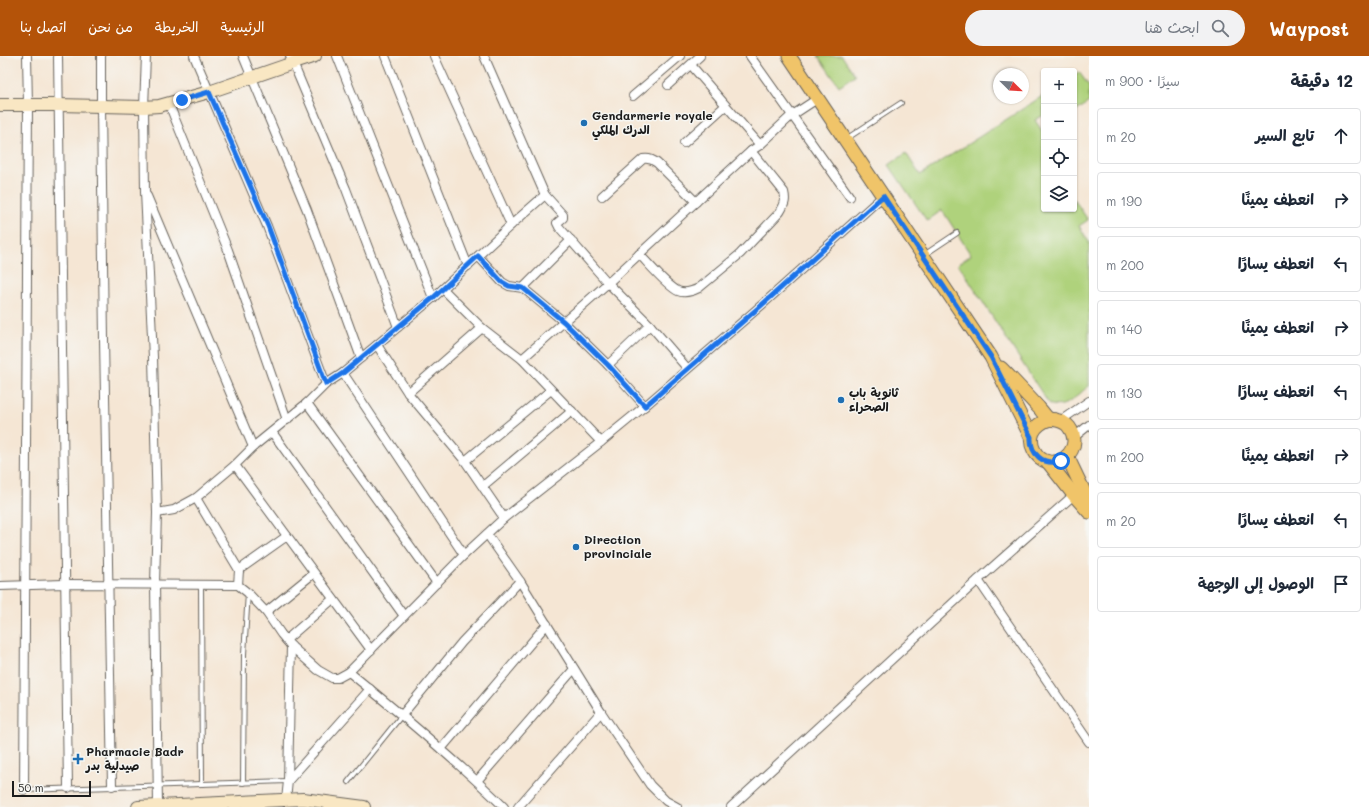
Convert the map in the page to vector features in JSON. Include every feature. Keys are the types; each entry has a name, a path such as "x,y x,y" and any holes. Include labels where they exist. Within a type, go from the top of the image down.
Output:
{"main road":[{"path":"789,56 991,357 1031,437"},
{"path":"991,357 1055,420 1069,426 1073,433 1073,448 1067,456 1061,461 1048,462"},
{"path":"1055,420 1043,421 1032,432 1031,444 1035,454 1048,462 1089,502"},
{"path":"1067,456 1078,492 1089,512"}],"street":[{"path":"24,790 28,105 27,56"},
{"path":"58,56 64,584 68,788"},
{"path":"101,56 112,786"},
{"path":"146,56 144,107 145,192 153,357 157,513 155,584 157,786 165,806"},
{"path":"194,56 268,226 326,384"},
{"path":"244,56 251,77 308,210 361,358"},
{"path":"0,106 58,105 144,107 169,104 251,77 292,59 315,56"},
{"path":"337,56 433,298"},
{"path":"385,56 468,266"},
{"path":"434,56 511,225"},
{"path":"484,56 545,195 563,215 563,218 557,225 608,283 650,325 687,368"},
{"path":"633,96 680,56"},
{"path":"668,85 700,56"},
{"path":"750,56 791,116 850,197"},
{"path":"292,59 346,189 398,327"},
{"path":"690,64 760,145"},
{"path":"522,359 608,283 751,151 760,145 791,116 817,99"},
{"path":"169,104 228,250 287,420"},
{"path":"684,142 725,106"},
{"path":"639,254 678,291 685,292 693,291 699,288 740,254 780,212 785,204 784,192 751,151"},
{"path":"602,196 643,159 646,158 654,160 696,202"},
{"path":"145,192 253,447"},
{"path":"157,513 174,510 196,498 235,465 253,447 308,403 326,384 343,373 433,298 545,195"},
{"path":"0,586 64,584 238,585 266,612 289,643 318,670 329,677 338,678 349,672 464,555 504,518 645,406 687,368 764,303 883,196"},
{"path":"523,288 571,240"},
{"path":"478,256 502,282 509,286 523,288 564,322 608,365 645,406"},
{"path":"443,289 482,328 522,359 601,442"},
{"path":"608,365 650,325"},
{"path":"408,393 482,328"},
{"path":"377,344 408,393 465,461 504,518"},
{"path":"343,373 464,555"},
{"path":"465,461 551,390"},
{"path":"1055,420 1089,401"},
{"path":"308,403 437,582"},
{"path":"483,486 572,411"},
{"path":"1073,438 1089,425"},
{"path":"272,432 404,616"},
{"path":"235,465 371,650"},
{"path":"731,807 978,580 1078,492"},
{"path":"196,498 239,570 238,585"},
{"path":"487,534 520,581 601,712 650,785 666,801 677,807"},
{"path":"239,570 287,536"},
{"path":"266,612 314,573"},
{"path":"978,580 1089,742"},
{"path":"402,715 462,642 520,581"},
{"path":"286,800 288,781 289,643 333,599"},
{"path":"441,749 547,624"},
{"path":"477,780 574,669"},
{"path":"349,672 402,715 477,780 504,807"},
{"path":"288,781 370,689"},
{"path":"518,807 601,712"},
{"path":"138,807 214,805 286,800 313,804 362,807"}],"lane":[{"path":"845,140 901,103"},
{"path":"924,256 957,233"},
{"path":"201,584 202,784"},
{"path":"243,783 244,654 248,593"},
{"path":"348,782 402,715"},
{"path":"24,790 288,781"}],"green space":[{"path":"818,56 842,56 855,75 839,86"},
{"path":"1079,72 1089,86 1089,102 1077,111 1077,104 1077,73"},
{"path":"1041,97 1041,117 1035,120 1041,129 1041,212 1077,212 1077,204 1088,220 1079,226 1089,242 1089,386 1066,404 1055,406 1049,404 958,264 971,255 942,210 927,221 889,165 906,153 920,175"}],"place":[{"name":"Gendarmerie royale الدرك الملكي","path":"584,123"},
{"name":"ثانوية باب الصحراء","path":"841,400"},
{"name":"Direction provinciale","path":"576,547"},
{"name":"Pharmacie Badr صيدلية بدر","path":"78,759"}],"route":[{"path":"182,100 209,92 268,226 326,384 343,373 433,298 478,256 502,282 509,286 523,288 564,322 608,365 645,406 687,368 764,303 883,196 991,357 1031,437 1031,444 1035,454 1048,462 1061,461"}]}
